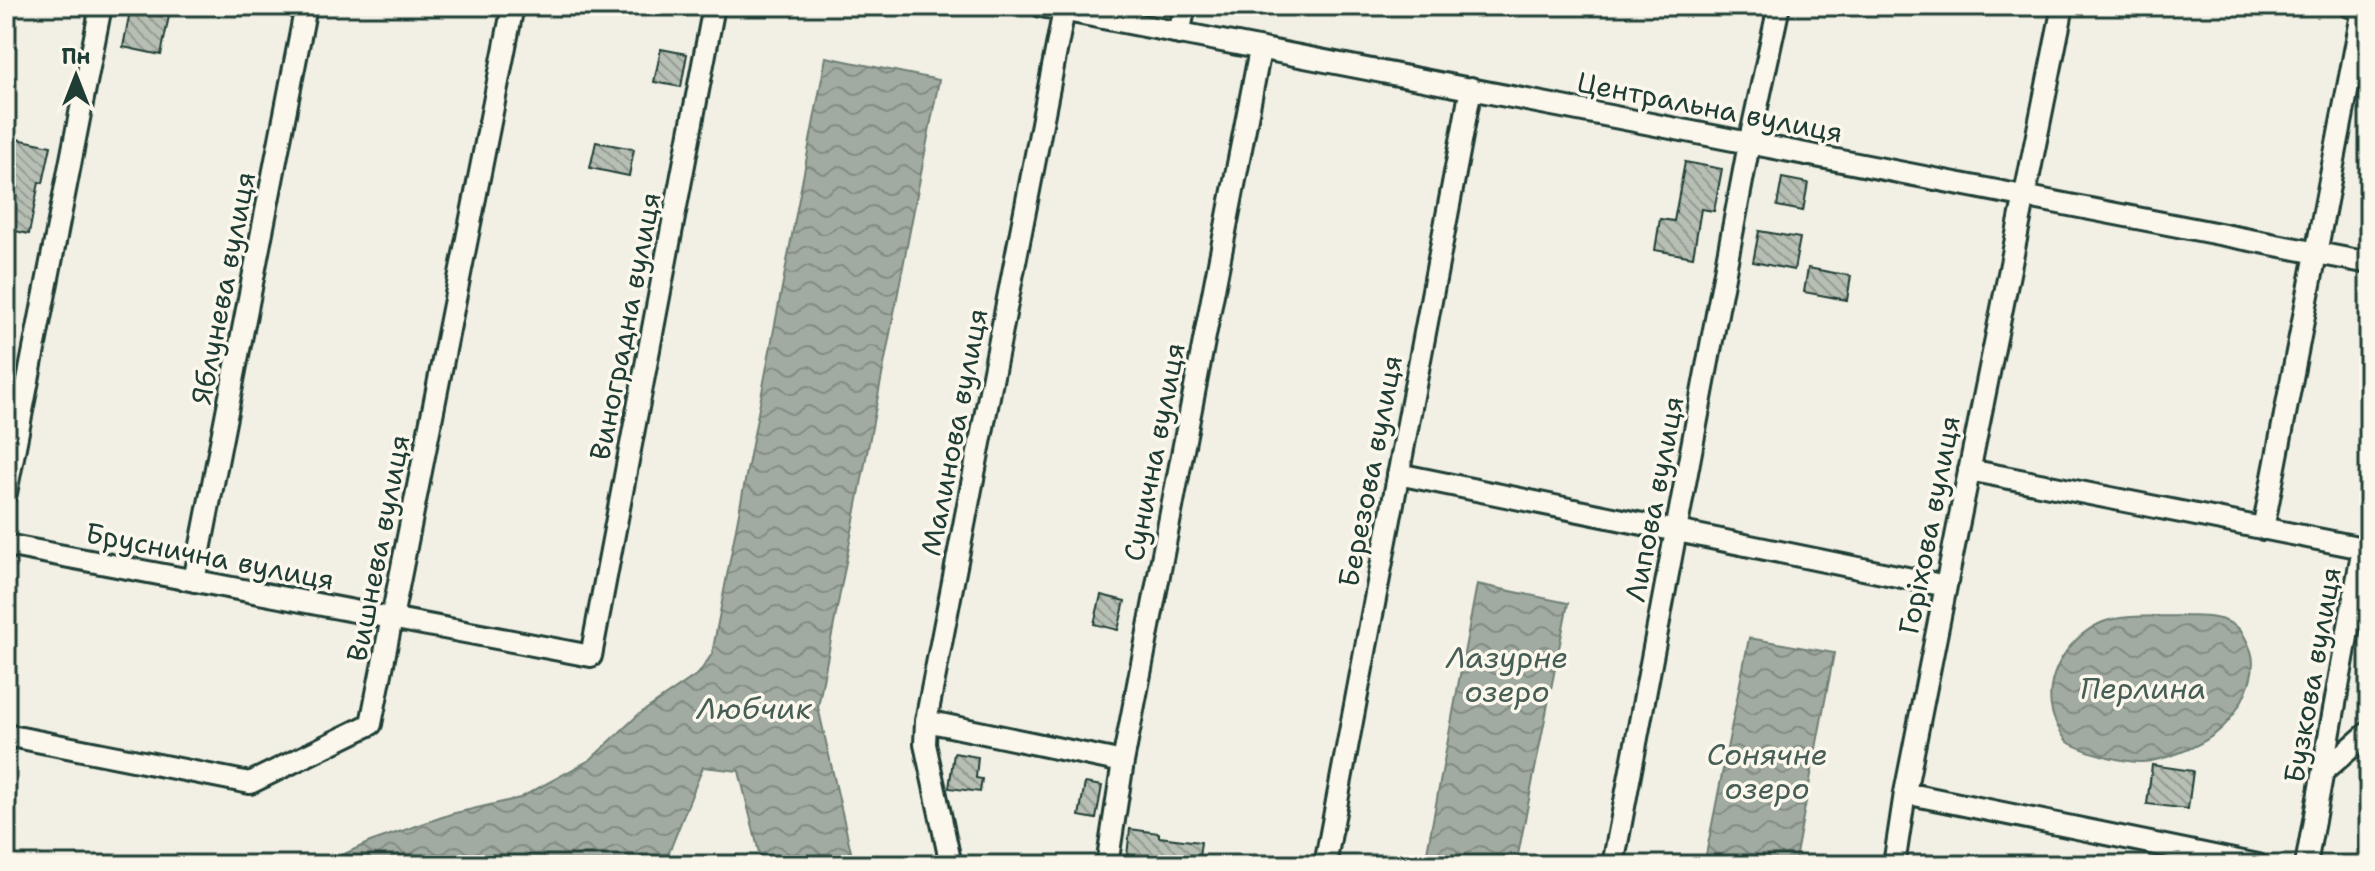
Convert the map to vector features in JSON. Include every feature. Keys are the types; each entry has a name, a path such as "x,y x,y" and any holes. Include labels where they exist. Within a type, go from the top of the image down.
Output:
{"street":[{"path":"6,493 101,6"},
{"name":"Яблунева вулиця","path":"194,581 306,6"},
{"name":"Вишнева вулиця","path":"6,735 250,783 371,724 513,6"},
{"name":"Виноградна вулиця","path":"591,656 714,6"},
{"name":"Центральна вулиця","path":"1041,6 2369,263"},
{"path":"1179,34 1185,6"},
{"name":"Липова вулиця","path":"1613,865 1749,144 1779,6"},
{"name":"Горіхова вулиця","path":"1894,865 1905,793 2063,6"},
{"path":"2263,529 2363,9 2350,6"},
{"name":"Малинова вулиця","path":"951,865 925,744 926,721 1064,10"},
{"name":"Сунична вулиця","path":"1107,865 1123,762 1260,50"},
{"name":"Березова вулиця","path":"1325,865 1471,88"},
{"name":"Бузкова вулиця","path":"1969,470 2363,548 2306,865"},
{"path":"1398,474 1946,586"},
{"name":"Бруснична вулиця","path":"6,545 591,656"},
{"path":"926,721 1123,762"},
{"path":"2324,771 2369,732"},
{"path":"1905,793 2258,865"}],"water":[{"name":"Любчик","path":"826,57 939,80 818,707 854,865 762,865 739,771 703,767 664,865 321,865 370,842 451,814 520,798 590,760 638,715 699,673 712,654"},
{"name":"Лазурне озеро","path":"1477,584 1568,603 1516,865 1437,865 1425,863"},
{"name":"Перлина","path":"2210,617 2229,622 2240,630 2248,644 2253,660 2250,681 2241,703 2228,721 2198,745 2146,762 2108,757 2067,741 2052,712 2050,696 2058,666 2076,640 2111,619"},
{"name":"Сонячне озеро","path":"1749,638 1834,653 1794,865 1704,865"}],"building":[{"path":"131,6 171,6 161,55 123,47"},
{"path":"661,49 687,54 681,87 654,82"},
{"path":"12,138 51,146 43,183 39,182 29,234 6,229 6,169"},
{"path":"596,142 634,149 629,176 590,168"},
{"path":"1685,162 1722,169 1714,211 1701,209 1693,257 1655,250 1660,219 1674,221"},
{"path":"1782,178 1808,183 1803,211 1777,206"},
{"path":"1759,231 1800,238 1794,270 1753,262"},
{"path":"1808,268 1851,276 1847,300 1804,292"},
{"path":"1101,595 1125,601 1118,630 1094,624"},
{"path":"954,753 978,757 976,778 982,779 980,792 949,788"},
{"path":"2152,765 2193,771 2188,809 2147,804"},
{"path":"1085,783 1102,786 1096,819 1079,816"},
{"path":"1130,829 1159,833 1159,837 1201,842 1198,865 1126,865"}]}
